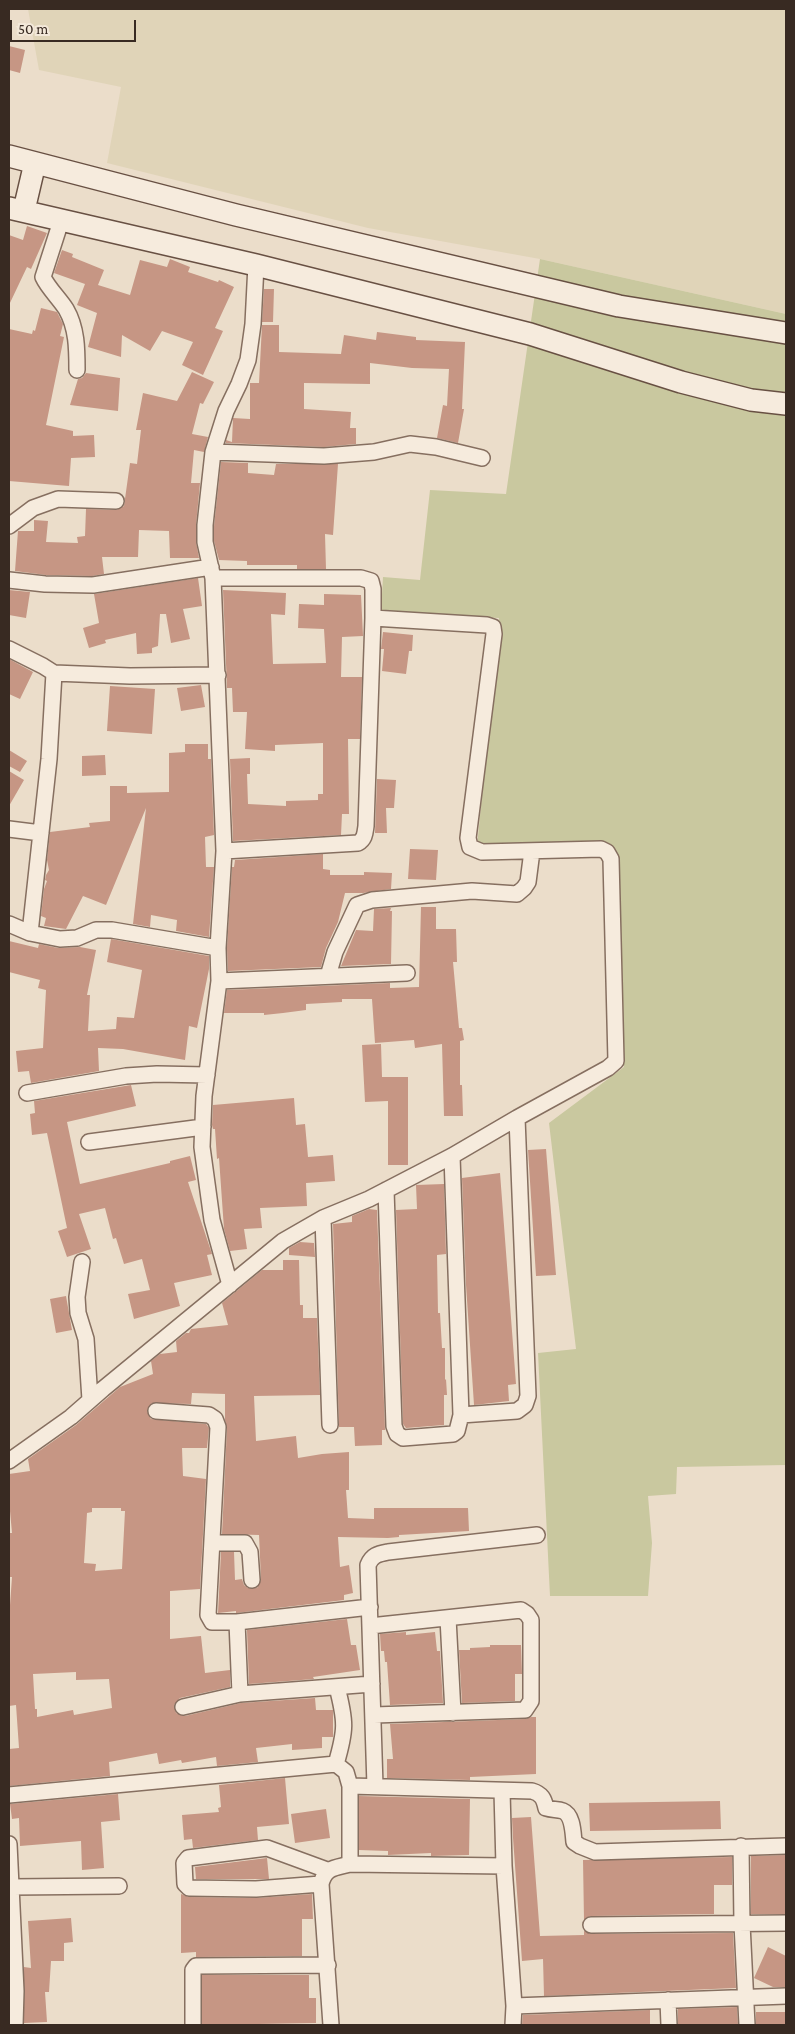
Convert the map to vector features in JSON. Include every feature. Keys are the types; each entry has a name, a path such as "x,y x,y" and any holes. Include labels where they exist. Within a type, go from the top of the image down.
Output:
{"street":[{"path":"9,156 236,215 619,306 786,333"},
{"path":"35,164 17,209 61,221 256,265 530,334 681,382 750,400 786,404"},
{"path":"61,221 43,277 66,310 74,330 77,346 77,370"},
{"path":"230,1285 212,1220 202,1147 207,1075 219,981 218,948 224,851 218,675 212,573 205,542 205,525 213,452 226,411 248,360 253,324 256,265"},
{"path":"213,452 324,456 374,452 410,444 436,447 482,458"},
{"path":"9,526 33,508 58,499 116,501"},
{"path":"9,580 45,584 92,585 212,573 361,578 371,581 374,618 366,826 362,841 358,843 224,851"},
{"path":"9,1461 71,1418 90,1400 283,1241 323,1218 386,1190 452,1156 608,1068 616,1060 611,859 607,852 601,849 482,852 470,847 468,838 494,634 492,627 488,625 374,618"},
{"path":"9,649 54,673 130,676 218,675"},
{"path":"30,933 49,759 54,673"},
{"path":"9,829 41,833"},
{"path":"328,976 336,952 357,905 372,900 472,891 517,894 528,882 532,851"},
{"path":"9,924 30,933 60,939 77,938 96,930 112,930 218,948"},
{"path":"219,981 407,973"},
{"path":"27,1093 126,1076 157,1074 207,1075"},
{"path":"461,1415 517,1411 525,1406 528,1396 517,1118"},
{"path":"89,1142 203,1127"},
{"path":"386,1190 394,1426 397,1434 402,1438 453,1434 457,1431 461,1415 452,1156"},
{"path":"323,1218 330,1425"},
{"path":"82,1262 77,1297 78,1313 86,1339 90,1400"},
{"path":"156,1411 209,1415 215,1419 218,1427 209,1620 237,1622 370,1607"},
{"path":"375,1786 368,1565 370,1559 376,1555 388,1552 537,1535"},
{"path":"212,1543 245,1543 250,1552 252,1580"},
{"path":"370,1626 521,1610 531,1620 531,1701 525,1710 517,1712 374,1716"},
{"path":"448,1618 453,1713"},
{"path":"237,1622 240,1694"},
{"path":"183,1707 240,1694 372,1684"},
{"path":"336,1764 344,1735 344,1716 337,1687"},
{"path":"9,1795 336,1764 346,1772 350,1786 350,1864"},
{"path":"350,1786 532,1791 539,1793 544,1799 546,1808 553,1811 562,1810 568,1814 574,1842 595,1852 786,1846"},
{"path":"502,1791 504,1866 514,2006 513,2025"},
{"path":"9,1844 16,1991 15,2025"},
{"path":"741,1846 742,1924 747,2025"},
{"path":"324,1877 267,1848 188,1858 184,1863 185,1884 189,1888 256,1889 324,1877 350,1864 504,1866"},
{"path":"324,1877 331,2025"},
{"path":"12,1887 119,1886"},
{"path":"591,1925 786,1923"},
{"path":"193,2025 194,1970 196,1966 328,1965"},
{"path":"514,2006 786,1996"},
{"path":"668,2000 668,2025"}],"shaded area":[{"path":"28,9 786,9 786,314 540,259 368,228 107,163 121,87 39,70"}],"green space":[{"path":"540,259 786,314 786,1465 677,1467 676,1494 648,1496 652,1543 648,1596 550,1596 538,1353 576,1349 549,1123 624,1067 607,843 477,847 499,618 381,612 383,577 420,580 430,490 506,494"}],"building":[{"path":"9,46 25,50 20,73 9,70"},
{"path":"27,226 47,233 31,269 27,267 9,305 9,235 23,240"},
{"path":"62,250 73,254 72,257 104,270 98,285 130,295 140,260 167,267 170,259 190,267 188,272 218,282 219,280 234,287 215,328 223,331 203,375 182,365 193,342 162,331 150,351 122,335 121,357 88,347 97,313 77,305 85,284 54,273"},
{"path":"264,289 274,289 273,322 262,322"},
{"path":"41,308 57,312 63,324 60,336 64,337 46,425 73,431 73,436 94,435 95,457 71,458 69,486 9,481 9,329 32,334 33,330 35,331"},
{"path":"262,325 279,325 279,352 341,354 344,335 376,340 377,332 416,337 416,340 465,342 462,409 464,409 458,443 437,438 443,405 447,406 449,369 412,368 370,363 370,384 304,383 304,409 351,412 350,428 356,428 356,444 324,447 226,443 226,440 232,442 233,418 250,419 250,383 259,383"},
{"path":"192,372 214,382 203,404 200,403 192,434 208,437 204,452 194,450 191,483 200,483 196,525 196,542 199,558 170,558 169,531 139,530 138,557 102,557 104,574 92,576 46,575 15,571 18,531 34,531 34,520 48,521 46,542 78,543 77,537 85,536 86,509 116,510 124,506 130,463 137,464 141,430 136,430 143,393 177,401"},
{"path":"86,373 120,378 118,411 70,405 78,379 82,378"},
{"path":"221,462 248,463 248,473 274,475 276,464 338,464 333,535 325,534 326,569 297,569 297,565 247,565 247,561 219,560 214,541 214,526"},
{"path":"198,578 202,606 183,609 190,639 171,643 166,614 160,614 158,646 152,648 152,653 137,654 136,633 105,640 106,643 89,648 83,628 99,623 94,594"},
{"path":"9,590 30,592 26,618 9,615"},
{"path":"223,590 286,593 285,615 271,614 273,664 326,663 324,629 298,628 299,604 324,605 324,594 361,595 363,636 342,637 341,677 362,677 360,739 348,739 349,814 342,814 341,835 233,841 230,759 250,758 250,774 247,774 248,804 286,806 286,801 318,800 318,794 323,794 323,743 275,745 275,751 245,749 247,712 233,712 232,688 227,688"},
{"path":"383,632 413,635 412,651 409,651 406,674 382,671 384,649 381,649"},
{"path":"9,659 33,672 20,699 9,694"},
{"path":"201,685 205,707 181,711 177,688"},
{"path":"110,686 155,689 152,734 107,731"},
{"path":"185,744 208,744 208,759 211,759 214,835 205,837 206,867 214,867 209,937 176,931 177,920 151,915 150,927 133,924 146,808 106,905 83,896 66,929 44,926 46,918 41,916 44,889 47,881 45,880 49,870 47,860 50,832 90,827 89,823 110,821 110,786 127,786 127,793 169,792 169,753 185,752"},
{"path":"9,750 27,761 20,772 9,766"},
{"path":"105,755 106,775 82,776 82,756"},
{"path":"9,771 24,780 9,806"},
{"path":"377,779 396,780 394,808 386,808 387,833 375,833"},
{"path":"410,849 438,850 436,880 408,879"},
{"path":"323,854 323,869 330,870 330,875 364,875 364,872 392,873 391,889 363,893 345,893 338,922 326,948 321,967 228,971 227,948 232,867 234,867 235,860"},
{"path":"421,907 436,907 436,929 456,929 457,962 453,962 459,1028 462,1028 464,1040 460,1041 460,1085 462,1085 463,1116 444,1116 442,1044 415,1048 414,1040 375,1043 372,999 342,999 342,1002 306,1004 306,1010 264,1015 264,1013 224,1013 227,990 390,983 390,988 419,987"},
{"path":"391,908 391,964 341,966 356,930 373,931 374,909"},
{"path":"111,939 209,956 209,969 197,1028 189,1026 185,1060 123,1049 98,1048 99,1071 31,1083 29,1071 18,1072 16,1051 43,1048 46,990 38,988 40,980 9,972 9,941 38,948 39,944 58,948 80,947 96,950 87,995 90,995 88,1031 116,1029 117,1017 134,1018 142,970 107,962"},
{"path":"381,1044 382,1077 408,1077 408,1165 388,1165 388,1101 365,1102 362,1045"},
{"path":"131,1085 136,1106 67,1122 80,1184 170,1163 170,1161 190,1156 196,1180 188,1182 212,1254 207,1255 212,1275 174,1283 180,1306 134,1319 128,1294 150,1290 142,1259 124,1264 116,1238 113,1239 105,1208 79,1214 91,1249 67,1257 58,1231 67,1228 47,1133 32,1135 30,1114 35,1113 34,1101"},
{"path":"294,1098 296,1125 305,1124 308,1157 333,1155 335,1181 306,1183 307,1206 260,1208 262,1228 244,1229 247,1249 230,1251 224,1229 219,1158 217,1159 215,1129 213,1129 212,1125 213,1105"},
{"path":"546,1149 556,1275 536,1276 528,1150"},
{"path":"500,1173 516,1384 508,1385 509,1401 474,1405 466,1285 462,1178"},
{"path":"444,1184 446,1254 437,1255 438,1313 440,1313 442,1348 445,1348 447,1395 444,1395 444,1425 406,1428 403,1424 396,1210 417,1209 416,1185"},
{"path":"369,1209 377,1210 385,1430 382,1430 382,1445 355,1446 354,1427 339,1427 333,1224 352,1222 352,1216"},
{"path":"300,1242 314,1243 315,1257 289,1255 289,1248"},
{"path":"283,1260 299,1260 300,1305 303,1305 303,1318 317,1318 320,1395 254,1396 256,1441 296,1436 298,1458 349,1452 349,1490 346,1490 348,1518 374,1519 374,1508 468,1508 469,1531 399,1535 399,1537 388,1538 338,1537 340,1567 349,1565 353,1593 344,1595 344,1600 236,1613 236,1611 218,1613 221,1552 234,1552 235,1580 242,1579 244,1585 248,1588 257,1588 261,1579 259,1535 222,1534 227,1428 225,1420 225,1394 192,1393 191,1404 152,1403 147,1411 151,1419 206,1424 209,1428 207,1448 182,1448 183,1476 206,1479 200,1589 170,1591 170,1639 201,1636 205,1673 230,1670 230,1687 180,1698 174,1705 176,1713 185,1716 241,1703 315,1698 316,1710 333,1710 333,1737 322,1737 322,1748 292,1750 292,1744 256,1748 258,1762 217,1766 216,1757 182,1763 181,1760 159,1764 157,1753 109,1762 110,1776 9,1786 9,1749 19,1748 16,1705 9,1706 9,1619 12,1577 9,1577 9,1533 12,1533 9,1474 30,1471 28,1459 76,1425 120,1387 153,1374 151,1361 160,1354 177,1352 176,1341 186,1333 189,1333 191,1329 228,1325 222,1303 262,1270 283,1270","holes":["92,1508 121,1508 121,1511 125,1511 122,1569 95,1571 96,1564 84,1563 87,1513 92,1512","76,1672 76,1680 109,1679 112,1708 74,1715 73,1710 37,1717 33,1674"]},
{"path":"66,1296 72,1330 56,1333 50,1299"},
{"path":"347,1619 351,1645 356,1645 360,1670 313,1677 314,1679 249,1684 247,1630"},
{"path":"406,1632 406,1635 435,1632 437,1651 440,1651 443,1703 390,1705 387,1662 385,1662 384,1651 381,1651 380,1634"},
{"path":"490,1645 521,1645 522,1674 515,1674 515,1701 462,1703 459,1650 490,1647"},
{"path":"536,1717 536,1774 470,1777 470,1780 387,1778 387,1759 393,1759 390,1724 525,1719"},
{"path":"285,1778 289,1824 257,1827 258,1840 193,1848 192,1839 184,1840 182,1815 219,1812 218,1808 221,1807 219,1785"},
{"path":"118,1794 120,1820 101,1822 104,1868 82,1870 81,1841 20,1846 19,1818 12,1819 10,1804"},
{"path":"359,1796 470,1799 469,1855 431,1856 431,1853 388,1855 388,1851 359,1850"},
{"path":"720,1801 721,1829 590,1831 589,1803"},
{"path":"326,1809 330,1838 295,1843 291,1814"},
{"path":"531,1817 540,1936 584,1935 584,1931 591,1934 733,1933 736,1988 544,1996 543,1959 522,1961 513,1838 512,1818"},
{"path":"786,1855 786,1914 751,1914 751,1856"},
{"path":"732,1857 732,1885 714,1885 714,1914 591,1916 584,1920 583,1860"},
{"path":"267,1858 269,1879 196,1879 195,1867"},
{"path":"181,1894 189,1897 256,1898 312,1894 313,1919 302,1919 302,1956 196,1957 196,1952 181,1953"},
{"path":"71,1918 73,1942 64,1943 64,1961 51,1961 49,1992 45,1992 47,2022 24,2023 24,1967 31,1968 28,1921"},
{"path":"768,1947 786,1956 785,1987 773,1987 754,1978"},
{"path":"202,1975 309,1975 309,1998 316,1998 316,2023 202,2025"},
{"path":"737,2007 738,2025 678,2025 678,2009"},
{"path":"650,2010 650,2025 522,2025 523,2015"},
{"path":"756,2012 786,2012 786,2025 756,2025"}]}
